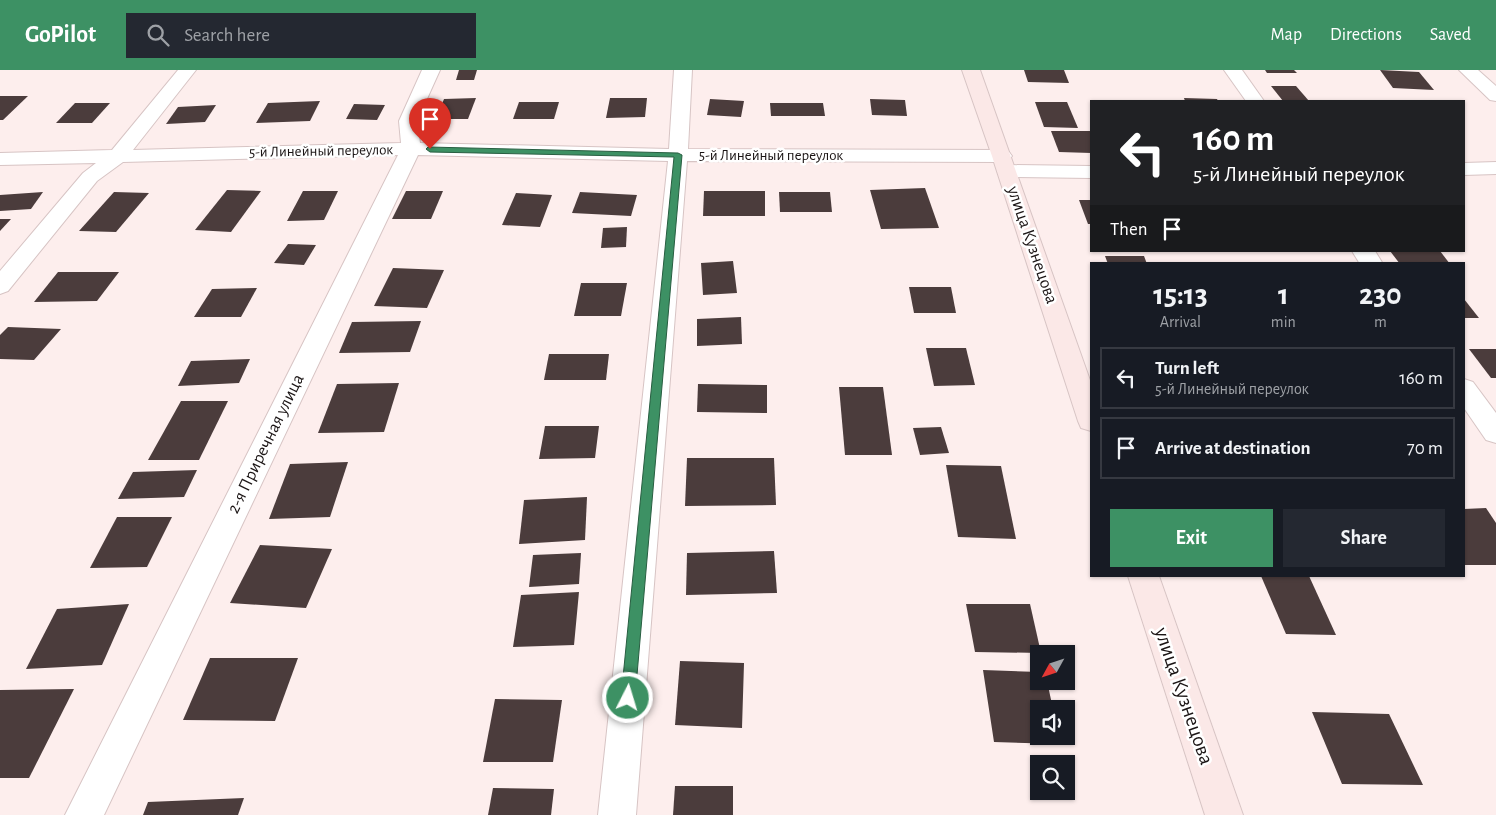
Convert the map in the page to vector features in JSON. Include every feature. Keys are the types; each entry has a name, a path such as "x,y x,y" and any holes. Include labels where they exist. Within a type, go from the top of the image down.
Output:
{"main road":[{"name":"улица Кузнецова","path":"971,70 1005,164 1090,418"},
{"name":"улица Кузнецова","path":"1144,577 1224,815"}],"street":[{"path":"0,286 90,177 118,156 187,70"},
{"path":"411,149 408,121 431,70"},
{"path":"617,815 678,155 683,70"},
{"path":"1232,70 1254,100"},
{"path":"1468,70 1496,96"},
{"name":"5-й Линейный переулок","path":"0,159 411,149 1005,164 1090,172"},
{"name":"2-я Приречная улица","path":"84,815 411,149"},
{"path":"1465,169 1496,168"},
{"path":"1363,252 1370,262"},
{"path":"1465,390 1496,433"}],"building":[{"path":"459,70 477,70 474,80 456,80"},
{"path":"1024,70 1064,70 1069,83 1028,82"},
{"path":"1265,70 1294,70 1297,73 1267,73"},
{"path":"1380,70 1419,72 1434,90 1393,88"},
{"path":"1271,86 1296,86 1308,100 1282,100"},
{"path":"0,96 28,96 3,120 0,120"},
{"path":"476,98 468,119 436,119 444,99"},
{"path":"610,98 647,98 645,117 606,118"},
{"path":"1184,98 1218,100 1185,100"},
{"path":"710,99 744,101 741,117 707,115"},
{"path":"870,99 905,100 907,116 872,115"},
{"path":"320,101 310,121 256,123 268,103"},
{"path":"519,102 559,102 554,119 513,119"},
{"path":"1035,102 1067,102 1078,128 1044,127"},
{"path":"75,103 110,103 92,123 56,123"},
{"path":"770,103 823,103 825,116 771,116"},
{"path":"354,104 385,105 377,120 346,119"},
{"path":"216,105 205,122 166,124 178,107"},
{"path":"1051,131 1090,131 1090,153 1059,152"},
{"path":"925,188 939,228 881,229 870,190"},
{"path":"227,190 261,191 231,232 195,230"},
{"path":"303,191 338,191 324,220 287,221"},
{"path":"406,191 443,191 431,219 392,219"},
{"path":"704,191 765,191 765,216 703,216"},
{"path":"43,192 31,209 0,211 0,195"},
{"path":"114,192 149,193 116,232 79,231"},
{"path":"580,192 637,195 631,216 572,213"},
{"path":"779,192 830,192 832,212 780,212"},
{"path":"516,193 552,195 540,227 502,225"},
{"path":"1079,200 1090,200 1090,224 1088,224"},
{"path":"0,219 11,219 0,231"},
{"path":"627,227 626,247 601,248 603,228"},
{"path":"288,244 316,245 304,265 274,263"},
{"path":"1391,252 1441,252 1448,262 1398,262"},
{"path":"1105,256 1144,256 1146,262 1107,262"},
{"path":"733,261 737,293 703,295 701,263"},
{"path":"393,268 444,270 427,308 374,306"},
{"path":"58,272 119,272 97,301 34,302"},
{"path":"581,283 627,283 621,316 574,316"},
{"path":"909,287 951,287 956,313 914,313"},
{"path":"257,288 241,317 194,317 212,289"},
{"path":"1465,300 1479,318 1465,318"},
{"path":"741,317 742,344 697,346 697,319"},
{"path":"421,321 410,352 339,353 352,322"},
{"path":"8,327 61,329 34,360 0,359 0,335"},
{"path":"926,348 966,348 975,385 934,386"},
{"path":"1469,349 1496,349 1496,378 1491,378"},
{"path":"549,354 609,354 606,380 544,380"},
{"path":"250,359 239,383 178,386 191,361"},
{"path":"399,383 384,432 318,433 337,384"},
{"path":"698,384 767,385 767,413 697,412"},
{"path":"839,387 883,387 892,455 845,455"},
{"path":"181,401 228,401 199,460 148,460"},
{"path":"545,426 599,426 595,458 539,459"},
{"path":"941,427 949,453 920,455 913,428"},
{"path":"687,458 774,458 776,505 685,506"},
{"path":"348,462 330,517 269,519 290,464"},
{"path":"946,465 1001,466 1016,539 958,537"},
{"path":"197,470 184,497 118,499 133,472"},
{"path":"587,497 585,540 519,544 524,500"},
{"path":"1486,508 1496,523 1496,565 1465,565 1465,509"},
{"path":"117,517 172,517 147,567 90,568"},
{"path":"260,545 332,549 306,608 230,603"},
{"path":"774,551 777,593 686,595 687,553"},
{"path":"581,553 579,584 529,587 533,555"},
{"path":"1261,577 1309,577 1336,635 1286,634"},
{"path":"579,592 574,645 513,647 521,595"},
{"path":"129,604 102,665 26,669 57,609"},
{"path":"966,604 1030,604 1039,645 1030,645 1030,653 975,652"},
{"path":"210,658 298,658 275,721 183,720"},
{"path":"680,661 744,663 742,728 675,725"},
{"path":"983,670 1030,672 1030,690 1049,690 1051,700 1030,700 1030,743 994,742"},
{"path":"74,689 29,778 0,778 0,690"},
{"path":"495,699 562,700 553,762 483,762"},
{"path":"1312,712 1389,714 1423,785 1342,784"},
{"path":"675,786 733,786 733,815 673,815"},
{"path":"493,788 554,789 551,815 488,815"},
{"path":"244,798 238,815 143,815 148,802"}],"route":[{"path":"430,149 678,155 628,698"}]}
